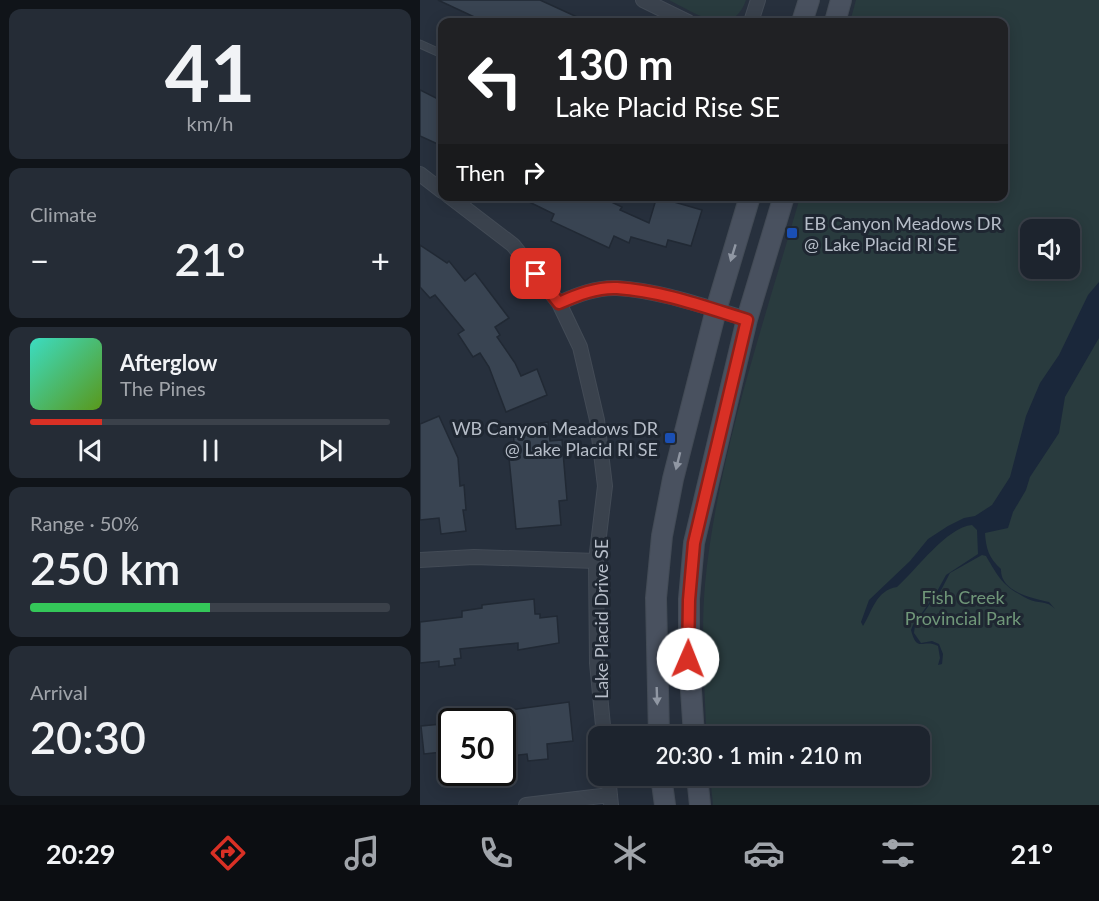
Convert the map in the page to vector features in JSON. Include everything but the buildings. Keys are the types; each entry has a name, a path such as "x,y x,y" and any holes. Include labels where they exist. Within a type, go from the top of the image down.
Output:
{"main road":[{"path":"803,18 809,0"},
{"path":"836,18 841,0"},
{"path":"659,726 656,597 662,536 673,479 716,310 749,201"},
{"path":"693,726 688,659 689,600 694,543 747,320 782,201"},
{"path":"662,786 665,805"},
{"path":"698,786 700,805"}],"street":[{"path":"643,0 680,18"},
{"path":"752,18 758,0"},
{"path":"420,174 438,188"},
{"name":"Lake Placid Drive SE","path":"456,201 513,245 559,303 580,347 597,420 605,486 596,561 597,663 603,726"},
{"path":"559,303 583,292 616,288 687,300 747,320"},
{"path":"420,560 474,557 596,561"},
{"path":"526,805 611,800"}],"lane":[{"path":"420,44 438,52"}],"green space":[{"path":"669,0 746,0 740,12 733,18 700,16"},
{"name":"Fish Creek Provincial Park","path":"856,0 1099,0 1099,805 713,805 711,786 930,786 930,726 707,726 703,619 705,584 720,487 744,389 799,201 1008,201 1008,18 851,18"}],"water":[{"path":"1099,282 1099,338 1065,397 1059,433 1030,477 1008,528 985,533 989,553 1001,569 1002,577 1018,593 1007,586 986,556 982,555 950,573 938,596 915,625 914,633 921,643 932,641 939,644 943,654 942,664 938,665 940,658 938,646 918,644 916,642 911,630 913,625 935,595 946,575 978,554 977,530 972,525 952,533 932,550 897,587 884,592 863,626 861,622 869,600 910,561 928,539 948,526 964,518 975,516 992,505 1010,477 1026,416 1040,383 1059,355 1088,295"},
{"path":"1018,593 1049,602 1055,609 1049,604 1032,600"}],"place":[{"name":"EB Canyon Meadows DR @ Lake Placid RI SE","path":"792,233"},
{"name":"WB Canyon Meadows DR @ Lake Placid RI SE","path":"670,438"}],"route":[{"path":"536,274 559,303 583,292 616,288 687,300 747,320 694,543 689,600 688,659"}]}
